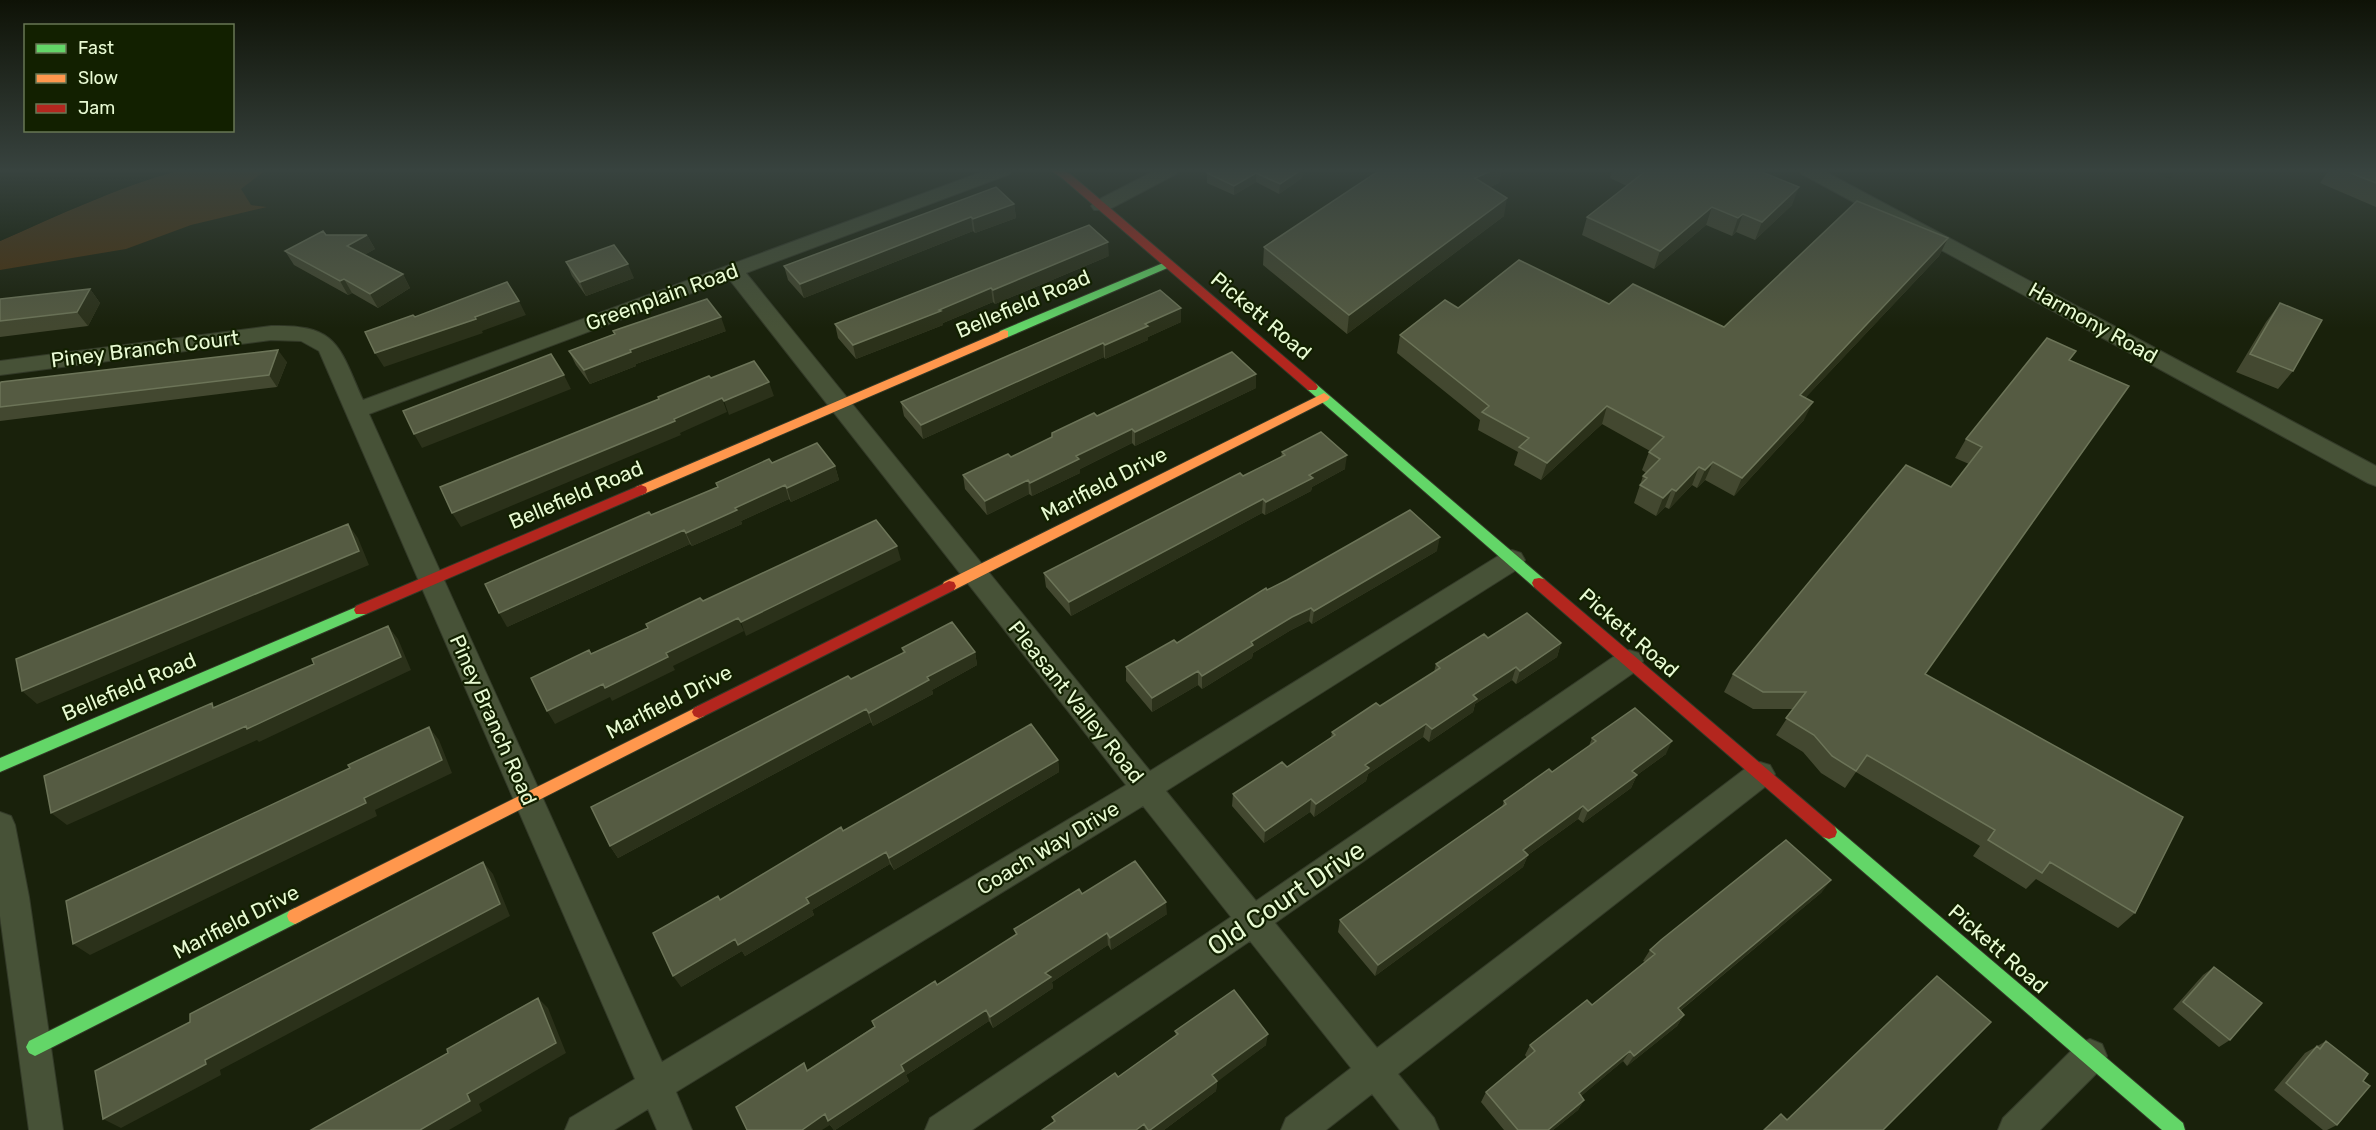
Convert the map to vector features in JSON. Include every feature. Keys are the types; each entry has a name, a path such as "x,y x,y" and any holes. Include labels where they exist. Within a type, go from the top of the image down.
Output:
{"street":[{"name":"Greenplain Road","path":"354,411 862,223"},
{"name":"Pickett Road","path":"1120,223 2176,1130"},
{"name":"Harmony Road","path":"1906,223 2376,477"},
{"name":"Bellefield Road","path":"0,765 1168,264"},
{"name":"Pleasant Valley Road","path":"733,271 1146,789 1422,1130"},
{"name":"Piney Branch Road","path":"291,333 320,340 328,347 354,411 675,1130"},
{"name":"Piney Branch Court","path":"0,368 291,333"},
{"name":"Marlfield Drive","path":"35,1047 1324,398"},
{"name":"Coach Way Drive","path":"582,1130 1146,789 1512,560"},
{"name":"Old Court Drive","path":"942,1130 1252,921 1629,661"},
{"path":"1298,1130 1760,774"},
{"path":"0,825 14,897 46,1130"},
{"path":"2015,1130 2090,1056"}],"shaded area":[{"path":"0,223 42,223 0,241"},
{"path":"42,223 201,223 126,249 0,270 0,241"}],"building":[{"path":"900,223 956,223 800,284 784,266"},
{"path":"1301,223 1474,223 1349,315 1264,247"},
{"path":"1599,223 1693,223 1660,251"},
{"path":"1834,223 1910,223 1948,238 1800,395 1813,402 1742,478 1713,462 1705,470 1699,467 1676,491 1672,489 1663,498 1640,485 1647,478 1643,476 1660,459 1649,452 1664,437 1607,406 1547,463 1519,447 1529,438 1482,412 1489,406 1400,335 1445,300 1458,308 1519,260 1609,304 1633,284 1724,327"},
{"path":"1089,225 1108,242 939,310 941,311 853,345 835,324"},
{"path":"323,231 326,235 367,235 347,246 403,274 370,294 344,279 340,281 285,251"},
{"path":"614,245 628,264 580,282 566,262"},
{"path":"507,282 519,301 475,317 476,319 375,353 365,332 413,315 415,317"},
{"path":"90,289 77,312 0,321 0,299"},
{"path":"1160,290 1181,308 1145,324 1148,326 1105,345 1103,343 921,425 901,402"},
{"path":"707,299 721,317 630,350 631,352 584,370 569,351 615,334 613,331"},
{"path":"2280,303 2322,320 2293,371 2250,354"},
{"path":"2047,338 2076,351 2069,360 2129,386 1925,674 2183,817 2135,913 2050,862 2042,873 1988,840 1995,830 1867,755 1856,771 1832,756 1814,735 1786,718 1806,692 1763,692 1733,674 1906,465 1951,487 1982,447 1966,439"},
{"path":"278,350 269,375 0,407 1,382"},
{"path":"1232,352 1256,374 1135,432 1132,429 1076,456 1079,459 1030,483 1028,480 985,501 963,475 1008,454 1011,457 1052,437 1052,433 1094,413 1097,416"},
{"path":"551,354 564,375 414,434 403,411"},
{"path":"754,361 769,382 724,401 722,398 674,419 675,421 452,513 440,487 659,399 658,397 709,376 711,378"},
{"path":"1321,432 1347,455 1309,475 1313,478 1266,502 1263,499 1069,602 1044,573 1240,473 1243,476 1285,455 1282,452"},
{"path":"817,443 835,466 787,488 785,485 686,533 684,530 499,613 485,584 649,512 651,515 718,487 716,483 769,459 772,463"},
{"path":"1410,510 1440,537 1314,611 1311,608 1292,617 1251,642 1253,645 1202,676 1198,671 1152,698 1126,667 1174,640 1177,643 1266,588 1267,590 1287,580"},
{"path":"876,520 897,546 741,622 738,618 666,653 668,657 605,688 603,684 547,711 531,678 589,650 591,654 648,628 646,624 700,598 703,601"},
{"path":"348,524 359,551 22,691 16,659"},
{"path":"1527,613 1561,643 1520,671 1516,667 1473,695 1477,699 1432,729 1426,724 1365,765 1369,768 1316,804 1311,799 1265,831 1233,794 1282,762 1287,767 1335,735 1332,732 1376,703 1380,706 1440,668 1436,664 1484,634 1488,638"},
{"path":"952,622 975,652 927,677 929,680 869,713 866,709 610,846 591,807 848,676 851,679 905,652 902,648"},
{"path":"388,626 401,657 247,729 246,726 51,813 44,776 212,703 213,708 314,664 312,659"},
{"path":"1635,708 1672,741 1632,771 1637,775 1588,811 1583,806 1523,850 1528,855 1378,965 1340,920 1506,804 1504,801 1549,769 1552,772 1596,741 1592,738"},
{"path":"1031,724 1058,760 889,858 886,852 806,898 809,903 738,945 735,939 673,976 653,933 718,896 720,900 841,827 843,831"},
{"path":"429,727 442,760 364,798 366,803 73,944 66,901 350,768 348,765"},
{"path":"1786,840 1831,880 1678,1008 1684,1015 1634,1056 1630,1051 1579,1093 1584,1100 1548,1130 1518,1130 1486,1092 1535,1051 1530,1045 1587,1000 1592,1005 1655,954 1650,950 1661,940"},
{"path":"1135,861 1166,902 1110,938 1107,933 1045,973 1051,977 990,1017 986,1010 901,1065 904,1071 828,1121 825,1114 802,1130 747,1130 736,1107 804,1063 807,1071 875,1027 872,1021 935,981 937,985 1017,934 1014,929 1079,889 1082,894"},
{"path":"483,862 500,904 205,1060 206,1064 103,1119 95,1071 190,1022 190,1014"},
{"path":"2214,967 2262,1003 2230,1040 2183,1002"},
{"path":"1937,976 1991,1022 1883,1130 1764,1130 1781,1114 1787,1120"},
{"path":"1234,990 1268,1034 1212,1075 1217,1081 1150,1130 1144,1124 1136,1130 1042,1130 1055,1121 1052,1117 1115,1073 1118,1077 1178,1034 1175,1031"},
{"path":"538,998 556,1043 467,1094 470,1101 420,1130 311,1130 448,1053 447,1049"},
{"path":"2326,1041 2368,1074 2363,1081 2370,1086 2337,1125 2286,1083 2317,1046 2320,1049"}],"traffic: fast":[{"path":"1004,334 1168,264"},
{"path":"1312,387 1539,583"},
{"path":"0,765 361,610"},
{"path":"1829,832 2176,1130"},
{"path":"35,1047 295,916"}],"traffic: slow":[{"path":"641,490 1004,334"},
{"path":"949,586 1324,397"},
{"path":"295,916 699,712"}],"traffic: jam":[{"path":"1121,223 1312,387"},
{"path":"361,610 641,490"},
{"path":"1539,583 1829,832"},
{"path":"699,712 949,586"}]}
